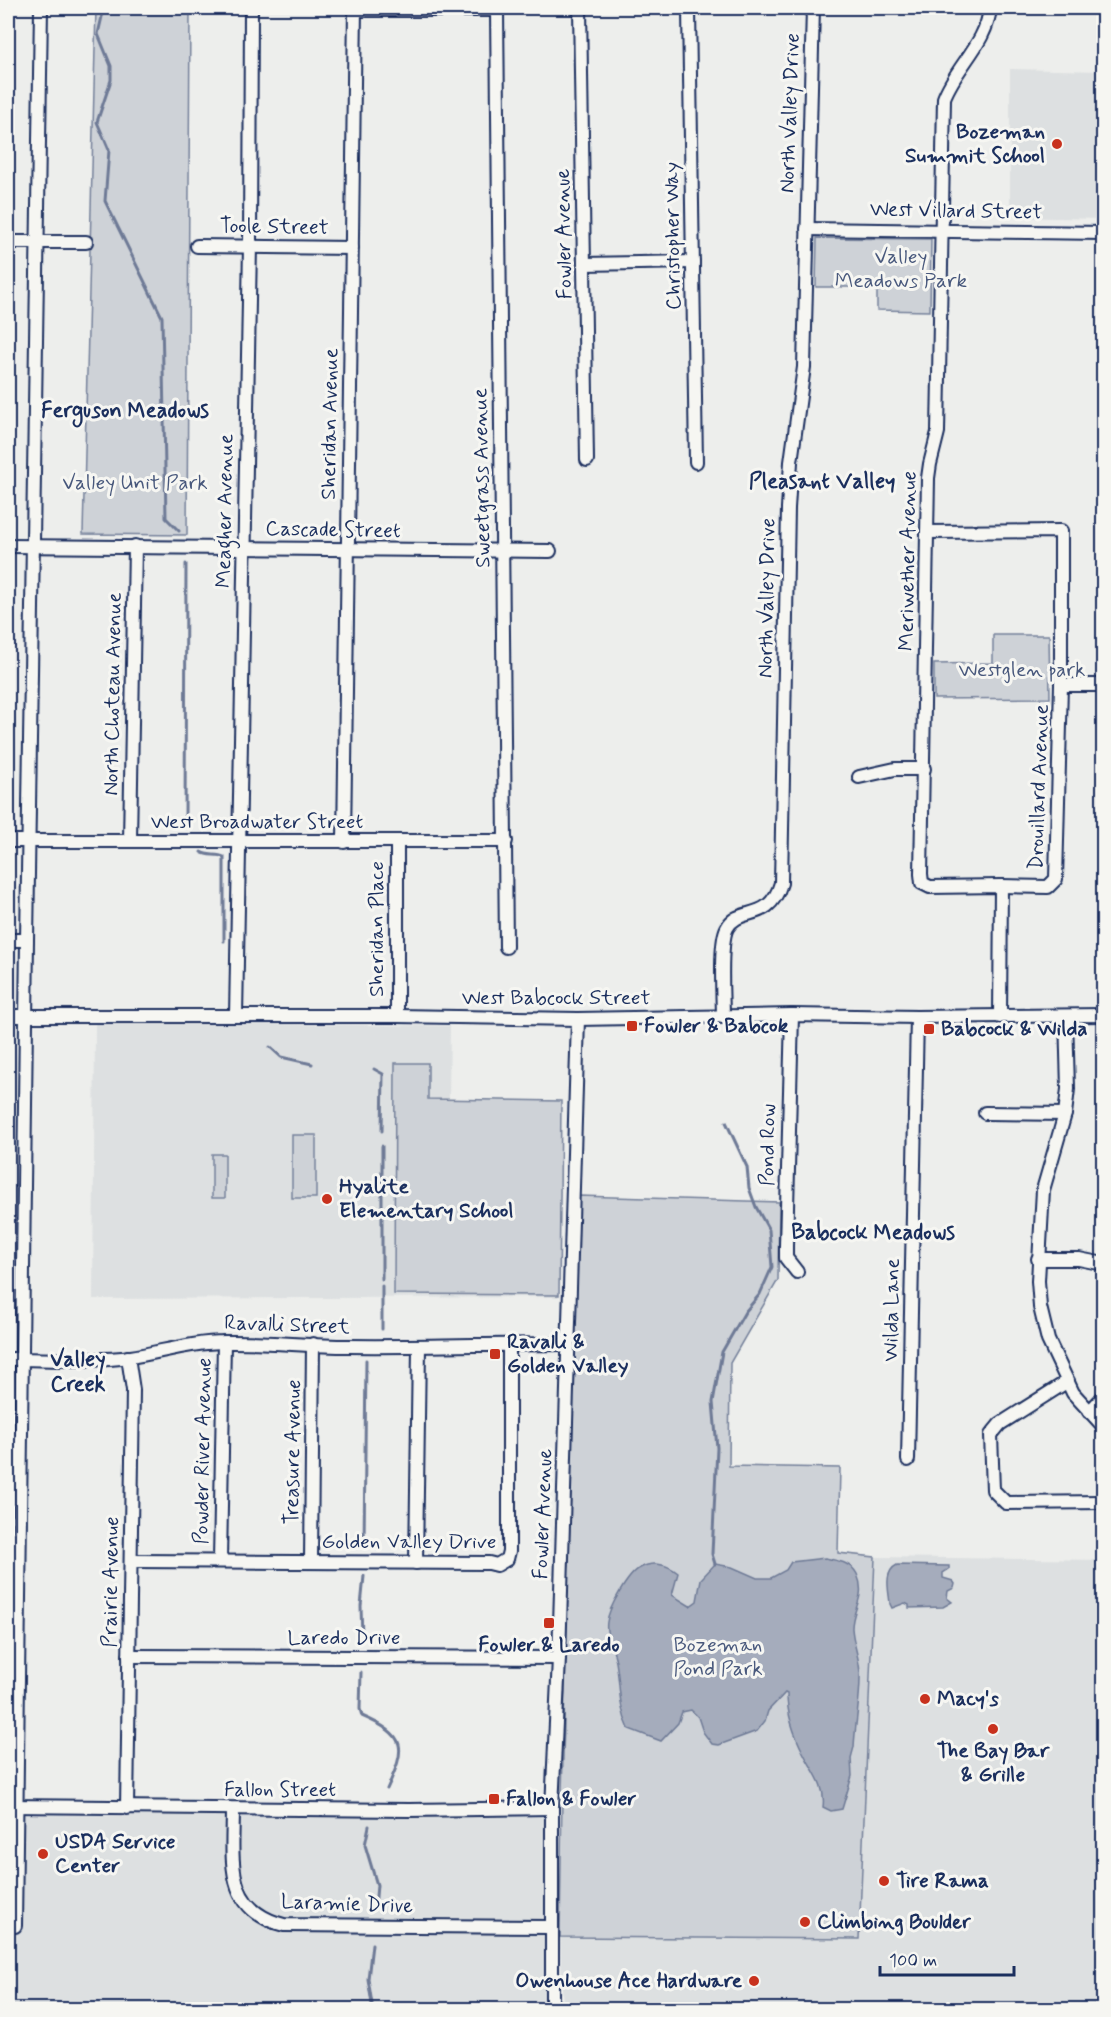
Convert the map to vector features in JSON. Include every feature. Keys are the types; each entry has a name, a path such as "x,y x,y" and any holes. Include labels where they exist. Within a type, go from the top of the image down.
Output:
{"street":[{"path":"11,1926 41,8"},
{"name":"Meagher Avenue","path":"236,1016 250,245 251,8"},
{"name":"Fowler Avenue","path":"580,8 587,460"},
{"name":"North Valley Drive","path":"723,1017 726,930 742,916 767,907 777,895 781,883 788,508 791,462 804,367 813,8"},
{"name":"Meriwether Avenue","path":"990,8 989,22 983,35 949,86 944,98 938,432 930,464 927,532 922,883 930,887 1001,886"},
{"name":"Sweetgrass Avenue","path":"355,9 497,10 506,947"},
{"name":"Sheridan Avenue","path":"344,842 355,9"},
{"name":"Christopher Way","path":"689,10 696,462"},
{"name":"West Villard Street","path":"807,229 1104,233"},
{"path":"8,242 86,242"},
{"name":"Toole Street","path":"197,246 352,248"},
{"path":"584,264 693,262"},
{"name":"Drouillard Avenue","path":"927,532 1061,531 1061,685 1056,879 1048,887 1001,886"},
{"name":"Cascade Street","path":"8,546 550,551"},
{"name":"North Choteau Avenue","path":"130,841 135,546"},
{"path":"1061,685 1104,685"},
{"path":"859,777 895,769 924,769"},
{"name":"West Broadwater Street","path":"8,840 506,841"},
{"name":"Sheridan Place","path":"397,842 397,1016"},
{"path":"1000,1017 1001,886"},
{"path":"8,940 27,940"},
{"name":"West Babcock Street","path":"8,1016 397,1016 578,1019 792,1015 917,1017 1104,1015"},
{"name":"Pond Row","path":"792,1015 786,1258 797,1272"},
{"path":"1066,1016 1068,1089 1065,1114 1043,1190 1038,1259 1040,1307 1048,1340 1073,1393 1104,1427"},
{"name":"Wilda Lane","path":"908,1460 917,1017"},
{"name":"Fowler Avenue","path":"552,2010 552,1808 559,1658 578,1019"},
{"path":"985,1113 1065,1114"},
{"path":"1038,1259 1079,1259 1104,1264"},
{"name":"Ravalli Street","path":"8,1359 85,1360 128,1357 195,1344 224,1342 419,1347 567,1344"},
{"name":"Powder River Avenue","path":"220,1562 224,1342"},
{"name":"Treasure Avenue","path":"310,1562 313,1344"},
{"name":"Golden Valley Drive","path":"131,1561 489,1563 497,1565 507,1559 509,1551 509,1344"},
{"path":"416,1563 419,1347"},
{"name":"Prairie Avenue","path":"127,1808 133,1390 128,1357"},
{"path":"1068,1381 1000,1424 992,1435 993,1490 1006,1503 1104,1502"},
{"path":"1089,1412 1104,1396"},
{"name":"Laredo Drive","path":"129,1656 559,1658"},
{"name":"Fallon Street","path":"12,1806 410,1810 552,1808"},
{"name":"Laramie Drive","path":"233,1809 234,1882 248,1906 265,1919 275,1923 551,1927"}],"shaded area":[{"name":"Bozeman Summit School","path":"1010,69 1103,71 1103,219 1010,217"},
{"name":"Hyalite Elementary School","path":"95,1022 450,1026 449,1100 561,1101 558,1297 93,1299"},
{"path":"875,1557 1103,1560 1103,2009 563,2009 560,1937 859,1939"},
{"path":"8,1815 548,1817 547,2009 8,2010"}],"green space":[{"name":"Valley Unit Park","path":"96,8 190,8 187,535 83,534"},
{"name":"Valley Meadows Park","path":"817,238 931,239 930,311 877,310 877,287 816,287"},
{"name":"Westglen park","path":"993,635 1049,635 1050,698 934,699 934,664 993,663"},
{"path":"395,1063 428,1063 428,1099 561,1101 559,1295 394,1294"},
{"path":"292,1135 316,1135 316,1198 292,1198"},
{"path":"212,1154 225,1154 225,1198 212,1198"},
{"name":"Bozeman Pond Park","path":"579,1196 779,1202 778,1280 730,1363 729,1466 840,1468 838,1553 875,1557 859,1939 560,1937"}],"water":[{"path":"825,1558 851,1567 860,1582 860,1596 852,1628 860,1672 859,1695 851,1758 852,1776 842,1809 831,1811 823,1807 821,1785 794,1732 785,1693 768,1711 765,1721 757,1731 719,1745 712,1744 703,1732 698,1717 691,1710 682,1712 678,1723 661,1741 629,1729 621,1702 617,1667 607,1626 608,1616 615,1601 635,1572 645,1566 655,1564 674,1570 678,1573 672,1595 690,1606 697,1601 701,1579 715,1564 732,1567 757,1578 771,1578 786,1570 791,1562"},
{"path":"897,1565 949,1566 949,1569 943,1573 943,1578 955,1584 954,1588 948,1591 947,1598 952,1602 943,1607 909,1608 909,1605 905,1603 892,1608 888,1577"}],"waterway":[{"path":"104,8 98,34 111,66 111,80 97,122 109,150 105,201 162,317 166,518 179,531"},
{"path":"185,826 186,564"},
{"path":"201,852 224,857 224,941"},
{"path":"270,1047 281,1057 312,1064"},
{"path":"374,1069 383,1074 382,1131"},
{"path":"715,1564 712,1554 717,1448 713,1402 722,1352 745,1312 760,1294 772,1267 769,1230 756,1207 749,1188 747,1167 726,1122"},
{"path":"382,1146 382,1279"},
{"path":"382,1286 382,1329"},
{"path":"364,1546 366,1360"},
{"path":"362,1637 361,1606 364,1576"},
{"path":"361,1672 360,1709 362,1716 388,1730 399,1744 398,1763 387,1789"},
{"path":"369,1826 365,1845 377,1885 375,1908"},
{"path":"371,2010 368,1979 372,1944"}],"place":[{"name":"Bozeman Summit School","path":"1057,144"},
{"name":"Fowler & Babcok","path":"632,1026"},
{"name":"Babcock & Wilda","path":"929,1029"},
{"name":"Hyalite Elementary School","path":"327,1199"},
{"name":"Ravalli & Golden Valley","path":"495,1354"},
{"name":"Fowler & Laredo","path":"549,1623"},
{"name":"Macy's","path":"925,1699"},
{"name":"The Bay Bar & Grille","path":"993,1729"},
{"name":"Fallon & Fowler","path":"494,1799"},
{"name":"USDA Service Center","path":"43,1854"},
{"name":"Tire Rama","path":"884,1881"},
{"name":"Climbing Boulder","path":"805,1922"},
{"name":"Owenhouse Ace Hardware","path":"754,1981"}],"district":[{"name":"Ferguson Meadows","path":"125,411"},
{"name":"Pleasant Valley","path":"822,482"},
{"name":"Babcock Meadows","path":"873,1233"},
{"name":"Valley Creek","path":"78,1372"}]}
